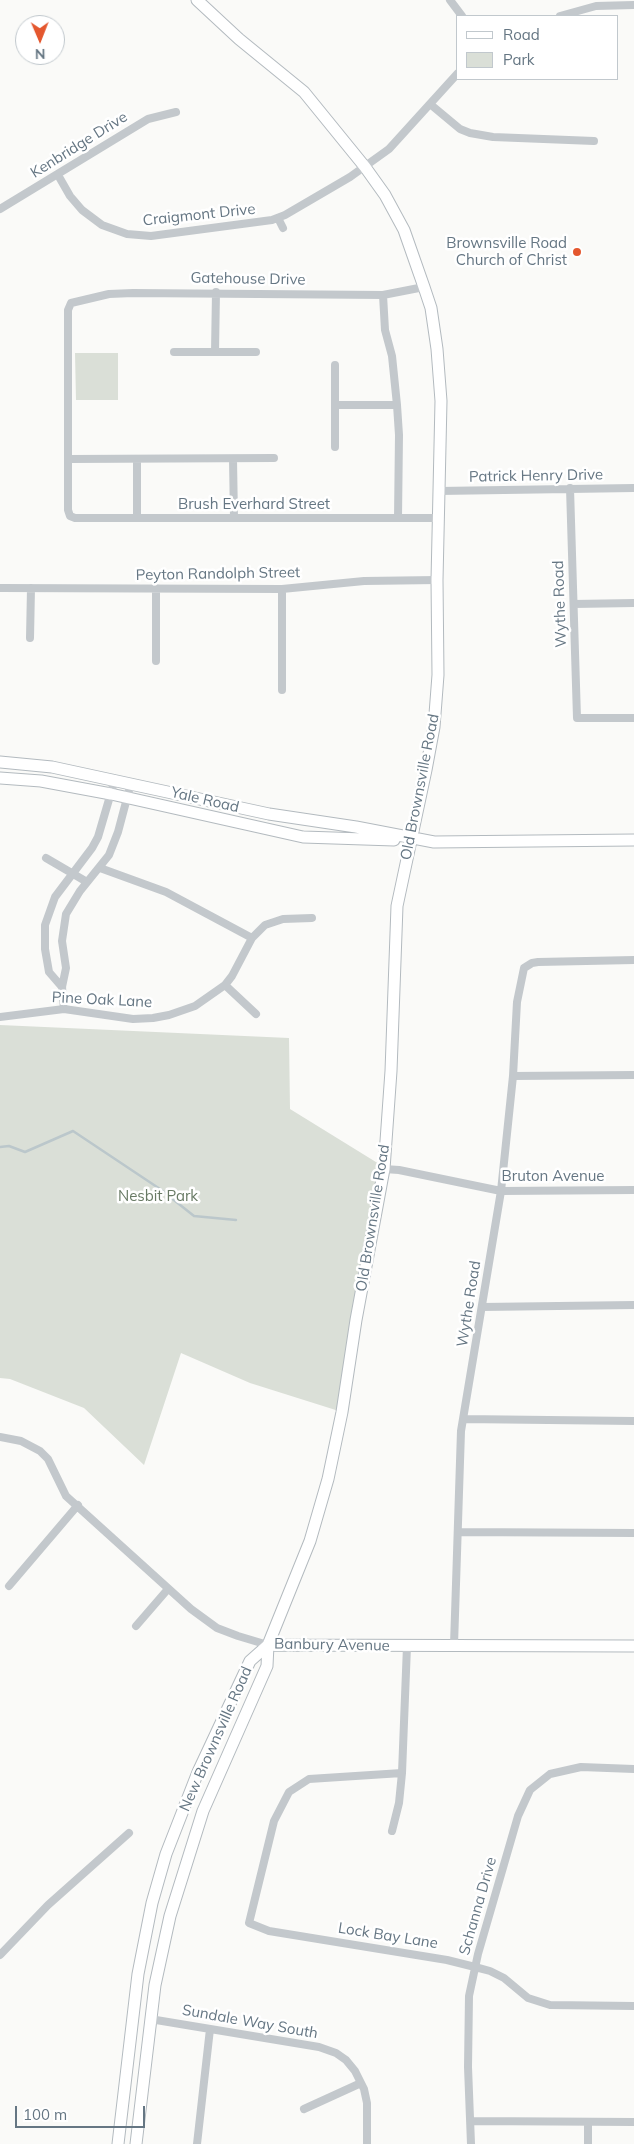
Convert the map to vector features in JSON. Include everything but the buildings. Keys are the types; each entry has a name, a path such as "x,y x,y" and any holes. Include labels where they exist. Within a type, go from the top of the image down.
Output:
{"main road":[{"name":"Old Brownsville Road","path":"197,0 245,44 304,92 385,194 400,223 431,308 439,373 441,455 436,580 438,658 436,714 426,770 396,906 392,1071 384,1169 356,1320 342,1412 328,1479 310,1541 268,1644"},
{"name":"Yale Road","path":"0,762 52,767 115,779 269,814 356,827 411,839"},
{"name":"Yale Road","path":"0,778 41,781 111,794 303,837 369,840 411,839 453,843 634,840"},
{"name":"Banbury Avenue","path":"268,1644 634,1646"},
{"name":"New Brownsville Road","path":"136,2144 150,2019 161,1955 184,1869 203,1811 267,1666 268,1644"},
{"name":"New Brownsville Road","path":"118,2144 138,1974 152,1903 166,1854 198,1772 250,1661 268,1644"}],"street":[{"path":"450,0 461,15"},
{"path":"563,15 596,3 634,5"},
{"name":"Craigmont Drive","path":"58,175 70,196 82,210 102,225 127,234 144,236 278,218 317,197 389,150 456,75"},
{"path":"430,104 460,128 470,133 493,137 594,141"},
{"name":"Kenbridge Drive","path":"0,209 148,119 176,112"},
{"name":"Craigmont Drive","path":"278,218 283,228"},
{"name":"Gatehouse Drive","path":"69,459 68,310 72,303 117,294 216,292 383,295 424,287"},
{"path":"216,292 216,352"},
{"path":"383,295 385,330 392,356 397,405 399,435 398,518"},
{"path":"174,352 256,352"},
{"path":"335,365 335,447"},
{"path":"335,405 397,405"},
{"path":"69,459 274,458"},
{"name":"Brush Everhard Street","path":"69,459 70,516 75,518 439,518"},
{"path":"136,459 137,518"},
{"path":"233,459 234,518"},
{"name":"Wythe Road","path":"570,488 577,718 634,718"},
{"name":"Patrick Henry Drive","path":"439,491 634,488"},
{"name":"Peyton Randolph Street","path":"0,588 282,589 364,581 436,580"},
{"path":"30,638 31,588"},
{"path":"156,588 156,660"},
{"path":"282,589 282,690"},
{"path":"574,604 634,603"},
{"path":"62,987 50,972 45,949 45,924 56,897 98,837 115,779"},
{"path":"64,1008 62,987 66,968 62,940 66,914 87,882 109,855 128,798 131,783"},
{"path":"46,858 87,882"},
{"path":"100,868 166,892 252,938"},
{"name":"Pine Oak Lane","path":"0,1017 64,1008 133,1019 153,1018 195,1006 232,976 252,938 266,925 275,920 312,918"},
{"name":"Wythe Road","path":"454,1645 459,1478 463,1419 501,1191 513,1076 517,1002 524,968 538,962 634,960"},
{"path":"224,984 256,1014"},
{"path":"513,1076 634,1075"},
{"name":"Bruton Avenue","path":"384,1169 399,1170 501,1191 634,1190"},
{"path":"482,1307 634,1305"},
{"path":"463,1419 634,1421"},
{"name":"Banbury Avenue","path":"0,1437 21,1441 40,1451 48,1459 66,1496 191,1609 217,1628 268,1644"},
{"path":"9,1586 78,1506"},
{"path":"458,1532 634,1533"},
{"path":"136,1626 168,1589"},
{"path":"392,1831 399,1803 402,1772 407,1646"},
{"name":"Schanna Drive","path":"471,2144 468,2009 475,1967 518,1816 530,1790 550,1774 581,1767 634,1769"},
{"name":"Lock Bay Lane","path":"402,1772 309,1779 289,1792 274,1821 249,1923 269,1931 448,1960 475,1967 504,1978 528,1998 550,2006 634,2006"},
{"path":"0,1955 48,1905 129,1833"},
{"name":"Sundale Way South","path":"150,2019 320,2047 336,2053 346,2060 361,2083 367,2103 367,2144"},
{"path":"197,2144 210,2029"},
{"path":"304,2108 361,2083"},
{"path":"471,2121 634,2122"},
{"path":"588,2122 588,2144"}],"green space":[{"path":"75,353 118,353 118,400 76,400"},
{"name":"Nesbit Park","path":"0,1025 289,1038 290,1109 384,1167 342,1412 250,1383 181,1353 144,1465 84,1408 10,1379 0,1378"}],"waterway":[{"path":"0,1147 9,1146 25,1152 73,1131 160,1189 194,1216 236,1220"}],"place":[{"name":"Brownsville Road Church of Christ","path":"577,252"}]}
